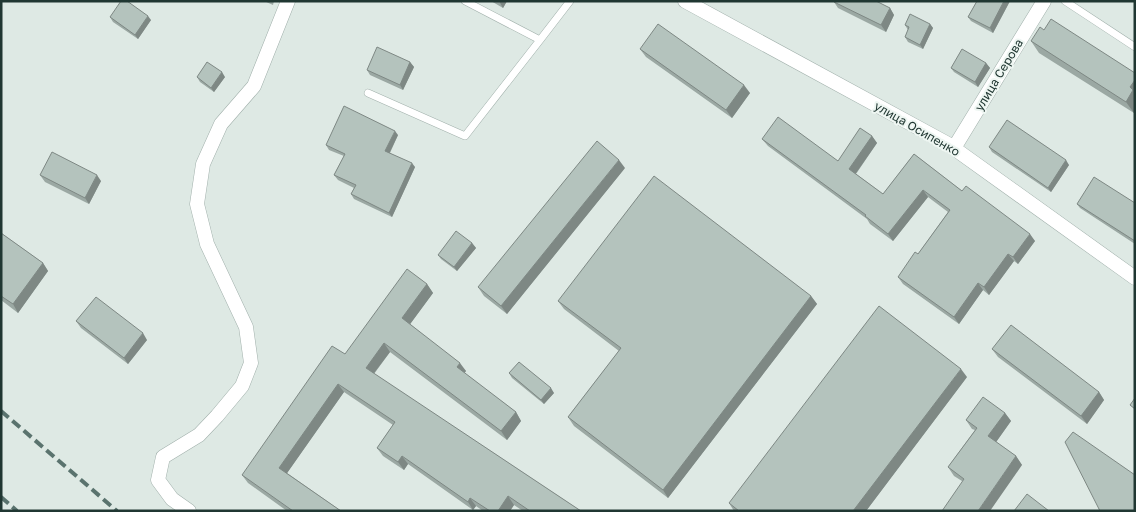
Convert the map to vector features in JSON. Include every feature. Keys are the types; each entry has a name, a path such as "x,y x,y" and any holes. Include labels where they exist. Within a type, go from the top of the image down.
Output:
{"street":[{"path":"189,511 172,499 158,480 163,457 199,434 217,416 242,386 251,363 246,327 207,244 197,204 203,164 221,124 254,86 288,1"},
{"name":"улица Осипенко","path":"686,1 954,148 1135,278"},
{"name":"улица Серова","path":"954,148 1044,1"}],"lane":[{"path":"465,1 540,40"},
{"path":"368,93 465,136 570,1"},
{"path":"1065,1 1135,48"}],"building":[{"path":"121,1 127,1 148,16 135,35 110,17"},
{"path":"834,1 876,1 890,8 881,25"},
{"path":"977,1 1004,1 990,28 968,17"},
{"path":"910,14 930,24 920,45 905,37 909,27 905,25"},
{"path":"1051,19 1135,73 1135,80 1130,87 1133,90 1126,102 1031,41 1040,27 1044,30"},
{"path":"658,24 744,85 726,110 640,49"},
{"path":"377,47 410,62 400,85 367,70"},
{"path":"962,49 986,63 975,82 951,68"},
{"path":"207,62 222,72 211,88 197,77"},
{"path":"344,106 395,131 385,151 412,163 389,213 351,194 356,185 334,175 345,154 326,145"},
{"path":"778,117 838,161 860,128 872,136 849,169 883,194 914,154 962,191 966,186 1030,234 1013,257 1008,254 984,287 978,283 954,317 898,277 915,252 918,254 950,210 923,190 888,234 866,215 762,139"},
{"path":"1007,120 1066,160 1048,188 989,147"},
{"path":"597,141 619,160 501,306 478,287"},
{"path":"52,152 97,175 85,198 40,175"},
{"path":"654,176 811,296 663,490 568,417 621,348 558,301"},
{"path":"1094,177 1135,203 1135,241 1077,204"},
{"path":"456,231 472,243 454,267 438,255"},
{"path":"1,233 43,263 13,304 1,296"},
{"path":"407,269 427,284 402,318 460,363 457,367 516,412 501,431 384,343 366,368 581,511 530,511 508,496 498,511 490,511 470,498 468,502 402,456 398,462 377,448 395,422 338,384 279,468 341,511 293,511 242,475 332,346 345,354"},
{"path":"96,297 143,333 124,358 76,321"},
{"path":"879,306 961,369 853,511 739,511 729,503"},
{"path":"1011,325 1099,392 1081,416 992,349"},
{"path":"519,362 551,388 541,400 509,373"},
{"path":"983,397 1005,413 988,436 1016,456 978,511 942,511 964,479 948,467 977,428 966,420"},
{"path":"1135,398 1135,409 1130,405"},
{"path":"1073,432 1135,475 1135,511 1100,511 1065,442"},
{"path":"1027,494 1049,511 1014,511"}],"railway":[{"path":"1,411 117,511"},
{"path":"1,497 17,511"}]}
